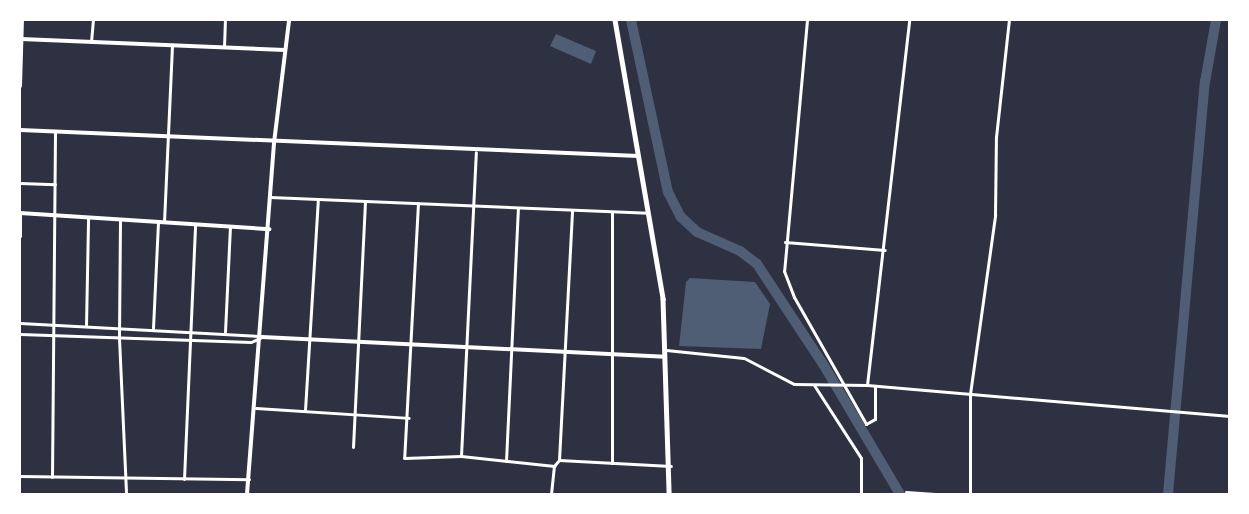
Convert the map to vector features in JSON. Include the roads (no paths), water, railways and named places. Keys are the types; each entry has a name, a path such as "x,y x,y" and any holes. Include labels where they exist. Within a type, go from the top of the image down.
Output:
{"main road":[{"path":"615,20 650,214 666,350 671,466 669,495"}],"street":[{"path":"20,86 22,20"},
{"path":"91,42 93,20"},
{"path":"224,47 225,20"},
{"path":"247,495 262,337 274,143 289,20"},
{"path":"807,20 784,271 794,297 866,424 874,419 875,386"},
{"path":"867,385 885,250 909,20"},
{"path":"970,495 970,394 995,215 996,138 1009,20"},
{"path":"21,39 285,50"},
{"path":"164,222 172,45"},
{"path":"20,130 476,152 639,156"},
{"path":"52,477 55,131"},
{"path":"461,456 476,152"},
{"path":"20,183 55,184"},
{"path":"270,196 650,214"},
{"path":"305,410 318,199"},
{"path":"353,447 365,201"},
{"path":"418,203 409,418 404,458 461,456 554,466"},
{"path":"506,460 518,208"},
{"path":"551,495 554,466 559,460 572,210"},
{"path":"612,212 612,464"},
{"path":"20,236 20,213 268,229"},
{"path":"86,326 88,218"},
{"path":"120,221 119,338 126,495"},
{"path":"153,328 158,222"},
{"path":"184,479 195,224"},
{"path":"225,332 230,227"},
{"path":"785,242 885,250"},
{"path":"20,323 225,332 262,337 358,343 666,357"},
{"path":"20,334 251,342 262,337"},
{"path":"666,350 736,356 794,384 867,385 1230,416"},
{"path":"814,384 861,458 861,495"},
{"path":"256,408 409,418"},
{"path":"559,460 671,466"},
{"path":"20,476 249,479"},
{"path":"906,492 935,495"}],"water":[{"path":"556,34 596,51 591,64 550,46"},
{"path":"690,278 755,282 770,304 761,349 679,346 686,282"}],"waterway":[{"path":"631,20 668,192 681,217 697,232 740,251 757,264 823,364 900,494"},
{"path":"1168,494 1205,82 1216,20"}]}
